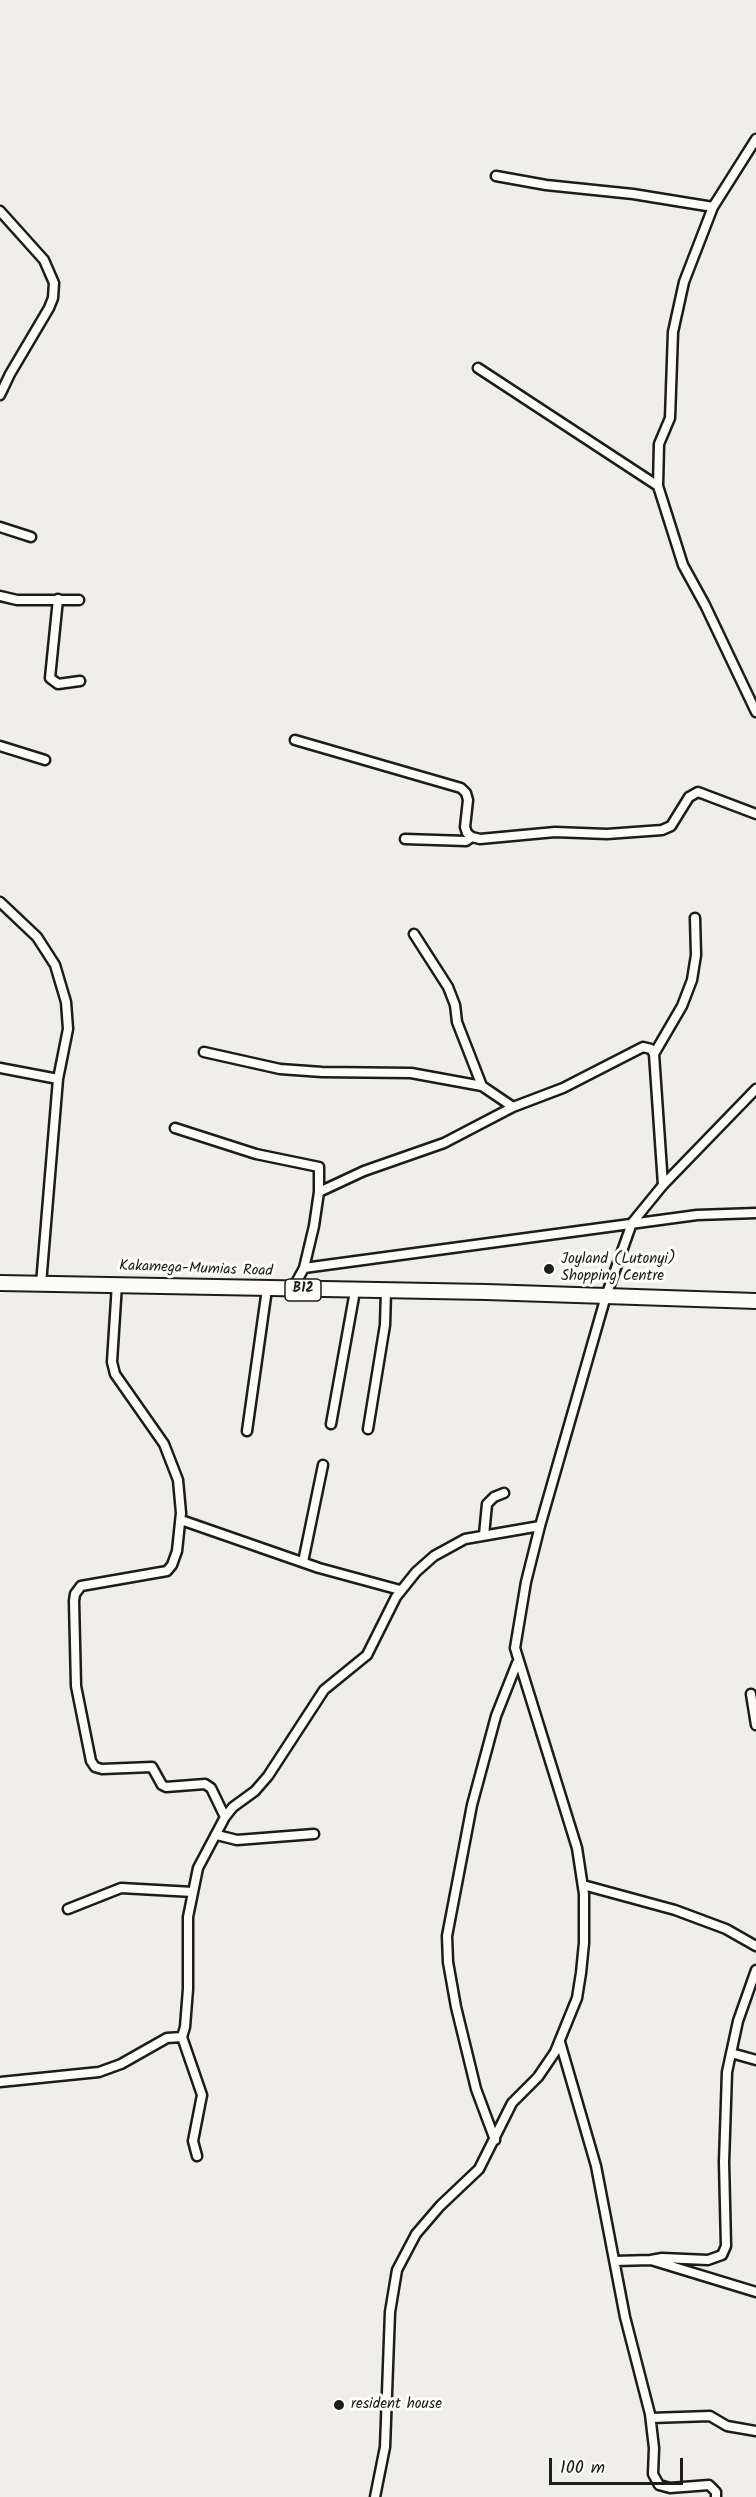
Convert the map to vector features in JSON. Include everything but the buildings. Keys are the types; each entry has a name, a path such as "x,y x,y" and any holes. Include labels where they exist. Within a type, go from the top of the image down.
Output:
{"highway":[{"name":"Kakamega-Mumias Road","path":"0,1283 606,1296"},
{"name":"B12","path":"606,1296 756,1301"}],"street":[{"path":"756,139 713,207 684,282 673,332 672,401 670,418 659,444 658,486 683,565 705,605 756,712"},
{"path":"496,176 546,186 633,194 713,207"},
{"path":"0,212 44,260 54,283 53,298 49,308 0,395"},
{"path":"478,368 658,486"},
{"path":"0,527 31,537"},
{"path":"0,596 17,600 79,600"},
{"path":"58,599 50,678 58,684 80,681"},
{"path":"296,740 461,788 468,800 465,827 472,837 480,839 555,832 651,832 671,826 689,797 698,792 756,814"},
{"path":"0,746 45,760"},
{"path":"405,839 466,841 472,837"},
{"path":"0,902 37,937 55,964 66,1002 68,1029 58,1079 41,1284"},
{"path":"654,1054 682,1006 692,980 696,955 695,918"},
{"path":"414,934 448,987 455,1005 457,1022 483,1086"},
{"path":"319,1192 364,1172 444,1143 513,1107 563,1088 638,1048 651,1049 654,1054 663,1185"},
{"path":"204,1052 280,1069 322,1072 411,1072 483,1086 513,1107"},
{"path":"0,1068 58,1079"},
{"path":"375,2497 385,2447 390,2312 397,2270 416,2234 440,2206 479,2169 512,2103 538,2077 560,2042 577,1998 584,1943 583,1885 577,1848 518,1663 515,1638 540,1526 606,1296 632,1223 663,1185 756,1089"},
{"path":"175,1128 256,1154 319,1167 319,1192 314,1226 304,1268 292,1290"},
{"path":"304,1268 697,1215 756,1213"},
{"path":"117,1284 112,1362 115,1374 164,1444 178,1480 181,1520 177,1551 167,1571 92,1583 81,1586 78,1590 74,1601 76,1686 91,1761 95,1767 102,1769 149,1766 155,1771 162,1785 171,1788 205,1784 211,1788 225,1817"},
{"path":"247,1431 267,1289"},
{"path":"332,1424 355,1291"},
{"path":"368,1429 385,1325 386,1291"},
{"path":"303,1562 323,1465"},
{"path":"484,1535 487,1504 494,1497 504,1493"},
{"path":"181,1520 303,1562 400,1590"},
{"path":"197,2156 192,2141 202,2095 182,2037 188,1989 188,1917 198,1868 225,1817 233,1807 255,1791 268,1776 324,1690 367,1655 400,1590 417,1572 441,1552 465,1539 540,1526"},
{"path":"495,2140 476,2089 456,2007 448,1962 447,1936 477,1784 496,1716 518,1663"},
{"path":"751,1694 756,1725"},
{"path":"217,1835 237,1840 314,1834"},
{"path":"583,1885 675,1910 726,1929 756,1946"},
{"path":"68,1909 121,1888 193,1892"},
{"path":"615,2261 662,2258 708,2260 722,2255 726,2246 724,2162 727,2072 738,2021 756,1970"},
{"path":"0,2082 99,2072 122,2064 167,2038 182,2037"},
{"path":"560,2042 596,2166 625,2317 651,2418 654,2448 653,2474 659,2485 670,2488 709,2486 716,2492 716,2497"},
{"path":"731,2053 756,2060"},
{"path":"651,2260 756,2292"},
{"path":"651,2418 710,2416 727,2426 756,2431"}],"place":[{"name":"Joyland (Lutonyi) Shopping Centre","path":"549,1269"},
{"name":"resident house","path":"339,2405"}]}
